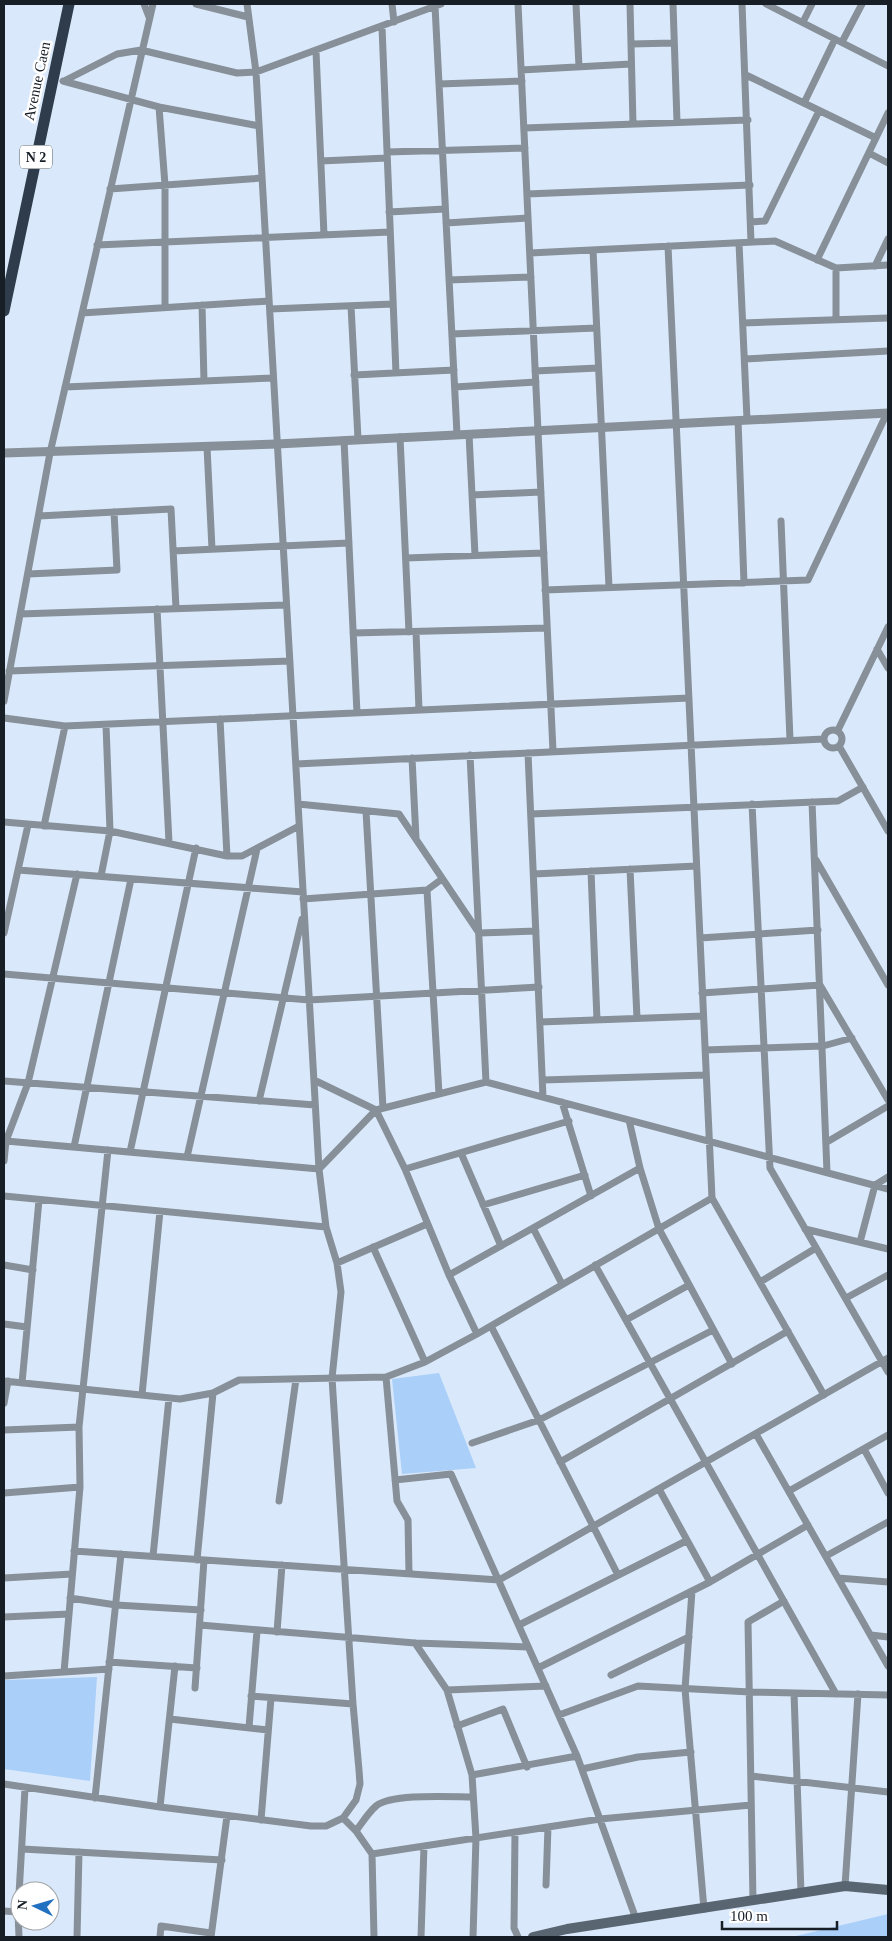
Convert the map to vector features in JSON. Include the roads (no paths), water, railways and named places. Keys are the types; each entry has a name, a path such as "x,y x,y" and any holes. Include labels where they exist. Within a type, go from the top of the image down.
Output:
{"highway":[{"name":"Avenue Caen","path":"4,311 68,4"}],"main road":[{"path":"533,1937 566,1929 845,1886 888,1890"}],"street":[{"path":"144,4 149,17"},
{"path":"4,701 50,453 153,4"},
{"path":"196,4 248,17"},
{"path":"4,1784 228,1816 326,1826 343,1818 356,1800 360,1784 348,1636 346,1570 332,1378 341,1292 337,1263 326,1227 319,1169 256,72 247,4"},
{"path":"392,4 394,22"},
{"path":"518,4 553,751"},
{"path":"576,4 579,66"},
{"path":"630,4 633,124"},
{"path":"673,4 677,122"},
{"path":"742,4 752,242"},
{"path":"766,4 888,66"},
{"path":"803,22 812,4"},
{"path":"804,103 862,4"},
{"path":"64,81 117,54 141,50 237,73 256,72 438,5 439,84 457,434"},
{"path":"382,27 396,373"},
{"path":"631,44 674,42"},
{"path":"316,51 324,235"},
{"path":"521,70 631,64"},
{"path":"746,75 876,138"},
{"path":"52,78 159,107 259,126"},
{"path":"439,84 522,81"},
{"path":"159,107 165,185 164,307"},
{"path":"751,222 764,221 819,111"},
{"path":"817,260 888,113"},
{"path":"524,128 748,120"},
{"path":"321,161 442,151 525,148"},
{"path":"869,153 888,163"},
{"path":"110,189 262,178"},
{"path":"527,194 750,185"},
{"path":"389,212 445,209"},
{"path":"446,223 528,218"},
{"path":"97,245 390,232"},
{"path":"874,266 888,239"},
{"path":"530,253 775,241 836,268 888,265"},
{"path":"739,243 745,359 743,420 744,583"},
{"path":"668,246 712,1198 824,1395"},
{"path":"593,250 609,587"},
{"path":"836,268 836,319"},
{"path":"449,280 531,277"},
{"path":"82,313 269,301"},
{"path":"270,309 393,304"},
{"path":"202,305 204,380"},
{"path":"351,306 358,439"},
{"path":"743,323 888,318"},
{"path":"452,334 596,328"},
{"path":"745,359 888,351"},
{"path":"535,371 598,368"},
{"path":"354,375 454,370"},
{"path":"65,387 273,378"},
{"path":"455,387 536,382"},
{"path":"4,455 277,444 888,413 808,580 546,590"},
{"path":"469,434 474,555"},
{"path":"400,438 406,558 419,710"},
{"path":"344,440 357,713"},
{"path":"207,447 212,549"},
{"path":"472,495 541,492"},
{"path":"39,516 171,509 176,608"},
{"path":"28,574 117,570 114,512"},
{"path":"781,522 790,740"},
{"path":"173,551 349,543"},
{"path":"406,558 544,553"},
{"path":"20,614 286,605"},
{"path":"157,609 168,842"},
{"path":"838,730 877,649 886,636 888,627"},
{"path":"353,633 547,628"},
{"path":"877,649 888,668"},
{"path":"9,671 290,661"},
{"path":"4,718 66,726 106,725 689,698"},
{"path":"220,719 227,856"},
{"path":"101,876 110,831 106,725"},
{"path":"44,826 66,726"},
{"path":"824,739 828,731 838,730"},
{"path":"838,730 843,738 839,746"},
{"path":"296,764 824,739"},
{"path":"824,739 829,747 839,746"},
{"path":"839,746 888,831"},
{"path":"528,753 543,1097"},
{"path":"470,755 486,1082"},
{"path":"412,758 416,841"},
{"path":"531,814 838,800 863,787"},
{"path":"812,802 827,1172"},
{"path":"298,804 399,814 479,933"},
{"path":"752,804 770,1168 816,1248 885,1360 888,1372"},
{"path":"366,811 376,996 379,1109 449,1275 477,1334"},
{"path":"4,822 110,831 227,856 242,856 299,826"},
{"path":"4,934 28,825"},
{"path":"130,1152 196,848"},
{"path":"187,1157 257,849"},
{"path":"814,858 886,976 888,985"},
{"path":"534,874 696,866"},
{"path":"630,869 637,1018"},
{"path":"18,870 248,888 303,896 427,890 442,879"},
{"path":"592,871 597,1020"},
{"path":"4,1161 6,1141 28,1083 77,874"},
{"path":"74,1147 131,879"},
{"path":"427,890 439,1094"},
{"path":"259,1101 304,912"},
{"path":"700,938 818,930"},
{"path":"479,933 536,931"},
{"path":"4,974 309,1000 539,987"},
{"path":"702,993 820,984"},
{"path":"820,984 888,1100"},
{"path":"540,1022 703,1016"},
{"path":"705,1050 823,1046 852,1038"},
{"path":"543,1080 706,1075"},
{"path":"314,1080 379,1109"},
{"path":"4,1081 315,1105"},
{"path":"319,1169 379,1109 486,1082 888,1189"},
{"path":"562,1102 591,1196"},
{"path":"827,1142 888,1106"},
{"path":"629,1120 640,1168 658,1229 732,1364"},
{"path":"405,1169 569,1122"},
{"path":"6,1141 319,1169"},
{"path":"64,1672 80,1487 79,1427 108,1150"},
{"path":"461,1153 501,1246"},
{"path":"449,1275 640,1168"},
{"path":"483,1205 585,1175"},
{"path":"860,1242 875,1185 888,1177"},
{"path":"4,1196 326,1227"},
{"path":"4,1403 6,1381 180,1399 214,1393 239,1380 386,1377 425,1362 477,1334 712,1198"},
{"path":"22,1382 39,1200"},
{"path":"142,1395 160,1211"},
{"path":"337,1263 427,1224"},
{"path":"533,1228 562,1284"},
{"path":"805,1229 888,1249"},
{"path":"373,1247 425,1362"},
{"path":"760,1282 816,1248"},
{"path":"4,1265 33,1270"},
{"path":"596,1265 836,1694"},
{"path":"846,1298 888,1275"},
{"path":"626,1320 689,1285"},
{"path":"4,1324 27,1327"},
{"path":"491,1326 618,1575"},
{"path":"472,1443 539,1420 713,1330"},
{"path":"560,1462 788,1331"},
{"path":"74,1551 499,1580 885,1360"},
{"path":"386,1377 397,1501 408,1520 409,1574"},
{"path":"279,1501 296,1378"},
{"path":"195,1688 201,1610 200,1560 214,1393"},
{"path":"153,1556 169,1398"},
{"path":"4,1430 79,1427"},
{"path":"756,1434 888,1666"},
{"path":"789,1491 888,1435"},
{"path":"864,1449 888,1493"},
{"path":"395,1480 451,1474 577,1756 636,1919"},
{"path":"4,1493 80,1487"},
{"path":"659,1489 710,1582"},
{"path":"826,1556 888,1522"},
{"path":"538,1668 692,1592 808,1525"},
{"path":"519,1626 686,1541"},
{"path":"95,1798 121,1554"},
{"path":"277,1632 282,1565"},
{"path":"4,1578 72,1574"},
{"path":"838,1578 888,1582"},
{"path":"692,1592 686,1689 704,1908"},
{"path":"70,1598 116,1606 201,1610"},
{"path":"753,1900 748,1622 784,1601"},
{"path":"4,1617 69,1614"},
{"path":"200,1625 415,1643 528,1647"},
{"path":"249,1728 257,1631"},
{"path":"871,1635 888,1637"},
{"path":"611,1675 689,1638"},
{"path":"415,1643 447,1690 472,1775 476,1838 473,1937"},
{"path":"4,1676 64,1672 109,1665 197,1668"},
{"path":"160,1807 175,1666"},
{"path":"447,1690 546,1686"},
{"path":"559,1715 638,1686 750,1692 888,1695"},
{"path":"794,1693 801,1893"},
{"path":"845,1886 858,1694"},
{"path":"251,1696 353,1704"},
{"path":"261,1820 271,1698"},
{"path":"457,1726 503,1709 527,1767"},
{"path":"170,1719 268,1730"},
{"path":"582,1769 638,1757 691,1752"},
{"path":"472,1775 527,1767 577,1756"},
{"path":"751,1776 888,1792"},
{"path":"20,1881 26,1788"},
{"path":"356,1831 375,1807 382,1802 408,1797 474,1797"},
{"path":"372,1854 600,1819 751,1805"},
{"path":"160,1937 160,1926 211,1935 228,1816"},
{"path":"343,1818 356,1831 372,1854 374,1937"},
{"path":"546,1885 548,1826"},
{"path":"515,1832 514,1928 518,1937"},
{"path":"421,1937 424,1846"},
{"path":"22,1849 222,1860"},
{"path":"76,1937 79,1852"}]}
